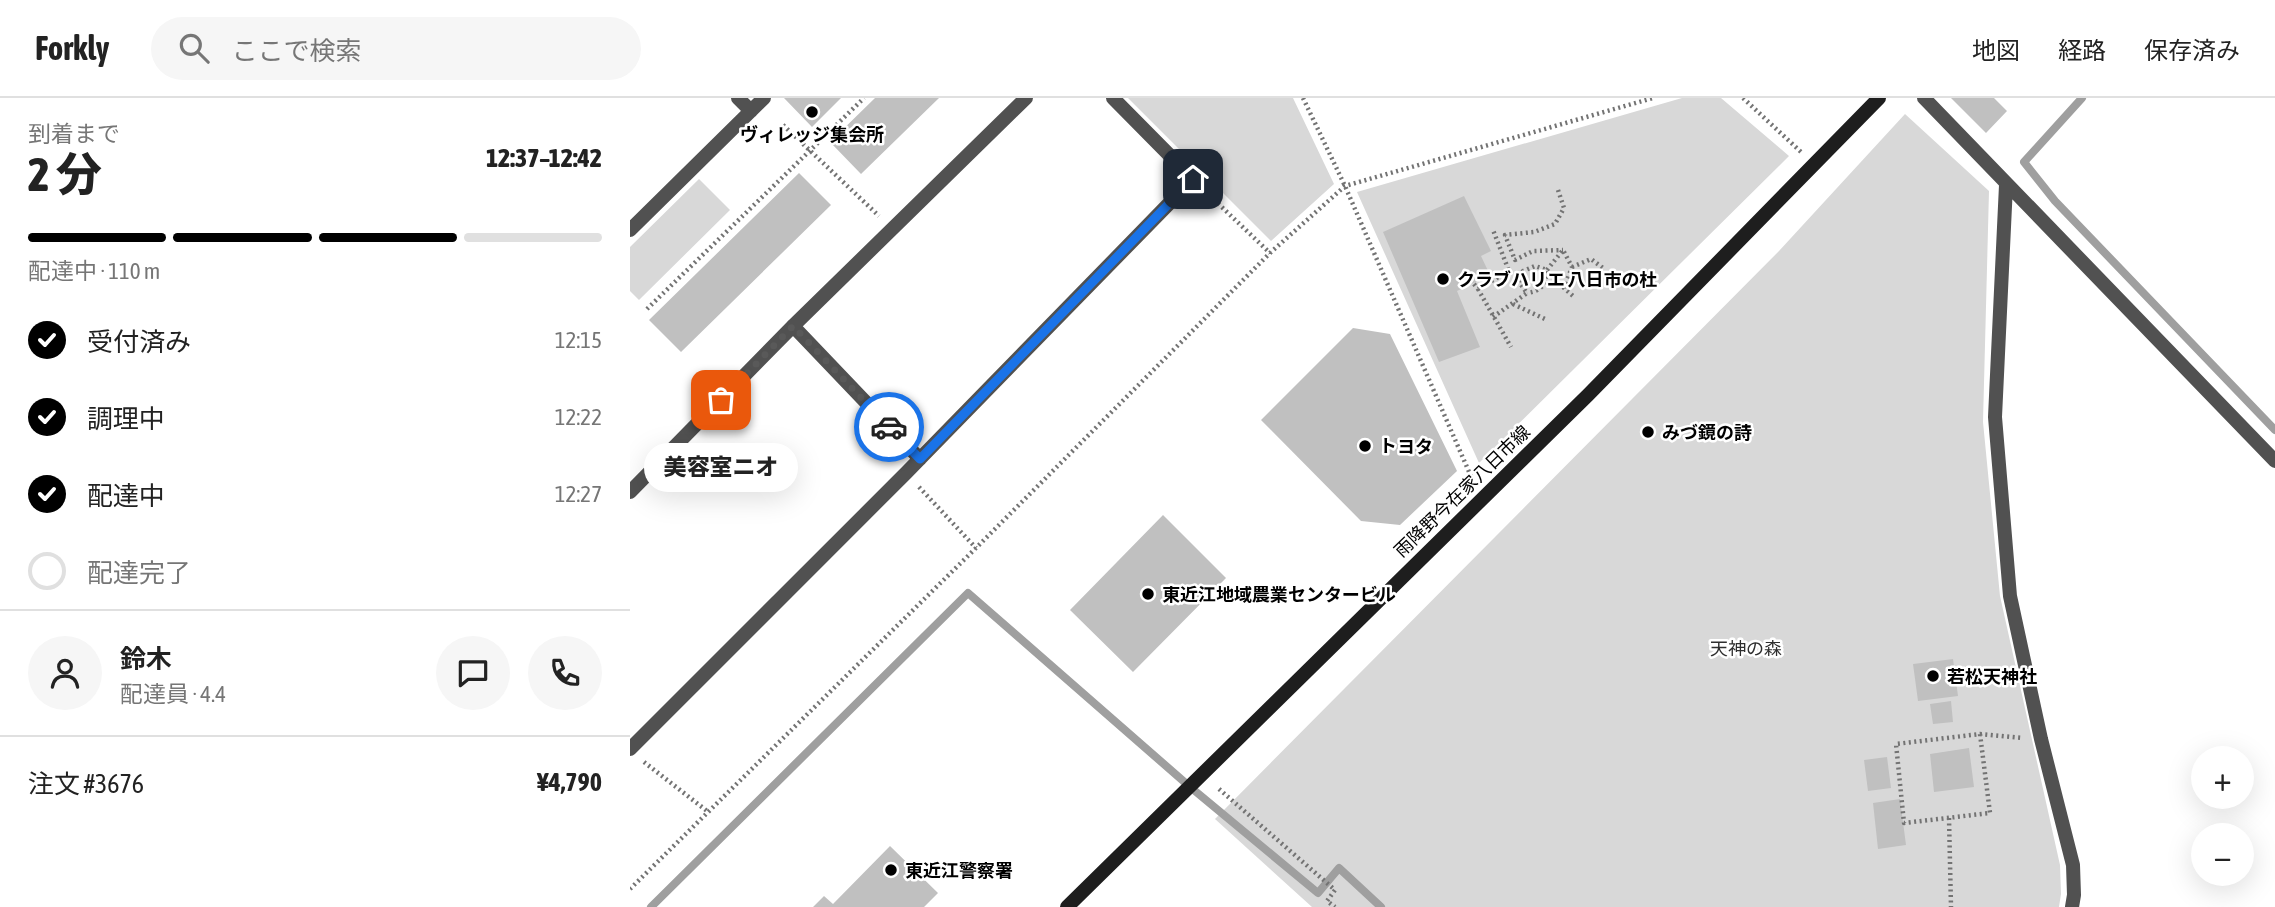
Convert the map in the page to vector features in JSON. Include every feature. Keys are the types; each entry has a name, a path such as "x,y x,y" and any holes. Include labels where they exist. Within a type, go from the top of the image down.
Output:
{"main road":[{"name":"雨降野今在家八日市線","path":"1067,907 1588,395 1879,98"}],"street":[{"path":"738,98 751,111"},
{"path":"630,230 764,98"},
{"path":"630,492 793,326 1026,98"},
{"path":"635,754 1193,179 1114,98"},
{"path":"1924,98 2275,461"},
{"path":"2006,185 1995,417 2010,596 2073,865 2072,907"},
{"path":"793,326 920,459"}],"path":[{"path":"648,309 864,98"},
{"path":"1303,98 1345,186 1474,483"},
{"path":"630,889 1270,253 1345,186 1653,98"},
{"path":"1743,98 1801,152"},
{"path":"783,125 893,229"},
{"path":"1193,179 1270,253"},
{"path":"1558,190 1564,208 1555,224 1534,232 1505,235 1515,260 1533,251 1563,250"},
{"path":"1478,289 1509,271 1493,230"},
{"path":"1563,250 1572,267"},
{"path":"1493,317 1527,293 1537,292 1546,283 1547,270 1563,250"},
{"path":"1573,296 1564,288 1572,267 1591,259 1604,268"},
{"path":"1527,293 1519,282 1523,271 1535,266 1547,270"},
{"path":"1474,284 1511,347"},
{"path":"1513,304 1547,320"},
{"path":"906,473 976,548"},
{"path":"1980,734 1990,813 1904,823 1896,744 1980,734 2042,739"},
{"path":"635,754 707,811"},
{"path":"1219,789 1335,890 1327,901 1335,907"},
{"path":"1950,818 1951,907"}],"green space":[{"path":"1128,98 1293,98 1334,184 1271,241"},
{"path":"1682,98 1721,98 1789,156 1479,463 1357,192"},
{"name":"天神の森","path":"1905,114 1989,191 1983,422 2000,596 2060,865 2059,907 1312,907 1215,819 1779,251"},
{"path":"699,179 730,210 639,300 630,291 630,247"}],"building":[{"name":"ヴィレッジ集会所","path":"784,98 841,98 812,127"},
{"path":"875,98 939,98 861,174 830,142"},
{"path":"1951,98 1994,98 2007,111 1986,133"},
{"path":"799,173 831,205 681,352 649,320"},
{"name":"クラブハリエ 八日市の杜","path":"1464,196 1491,251 1481,256 1490,275 1457,291 1480,347 1439,362 1383,232"},
{"name":"トヨタ","path":"1353,328 1390,334 1457,471 1400,525 1361,521 1261,420"},
{"name":"東近江地域農業センタービル","path":"1163,515 1226,578 1133,672 1070,610"},
{"path":"1953,659 1958,696 1918,701 1913,664"},
{"path":"1951,701 1953,722 1933,724 1930,704"},
{"path":"1969,748 1974,787 1934,792 1930,754"},
{"path":"1887,757 1891,788 1868,791 1864,760"},
{"path":"1900,799 1906,845 1878,849 1873,803"},
{"name":"東近江警察署","path":"890,846 938,893 924,907 813,907 824,896 833,904"}],"waterway":[{"path":"2082,98 2024,162 2055,201 2275,430"},
{"path":"651,907 968,593 1189,786 1318,893 1339,868 1381,907"}],"way so far":[{"path":"721,400 793,326 889,427"}],"place":[{"name":"ヴィレッジ集会所","path":"812,112"},
{"name":"クラブハリエ 八日市の杜","path":"1443,279"},
{"name":"美容室ニオ","path":"721,400"},
{"name":"みづ鏡の詩","path":"1648,432"},
{"name":"トヨタ","path":"1365,446"},
{"name":"東近江地域農業センタービル","path":"1148,594"},
{"name":"若松天神社","path":"1933,676"},
{"name":"東近江警察署","path":"891,870"}],"route":[{"path":"889,427 920,459 1193,179"}]}
